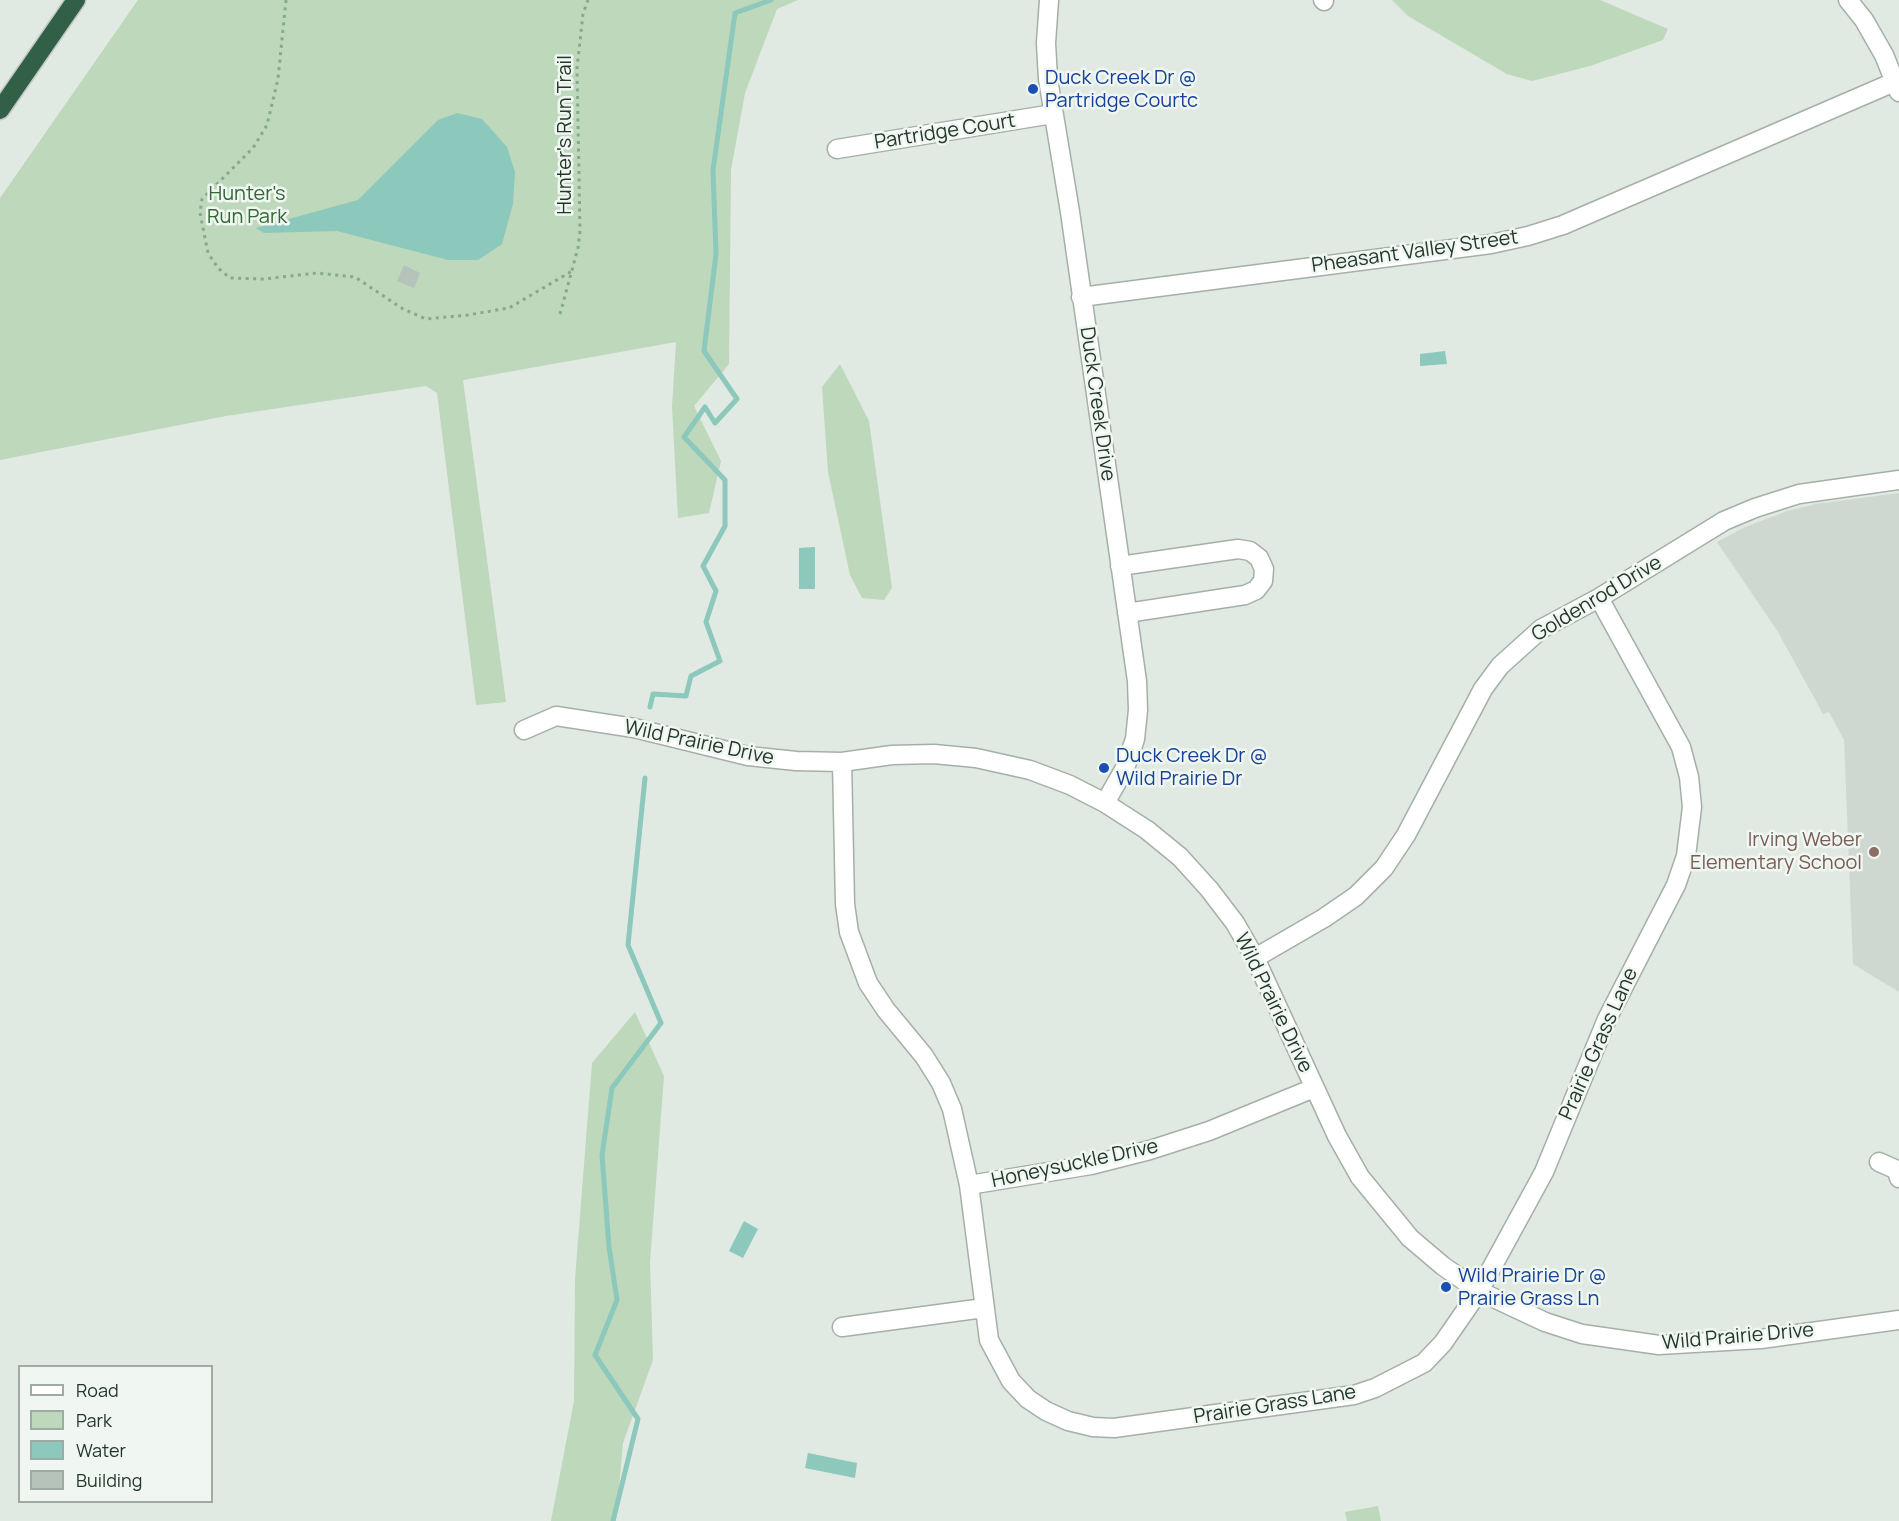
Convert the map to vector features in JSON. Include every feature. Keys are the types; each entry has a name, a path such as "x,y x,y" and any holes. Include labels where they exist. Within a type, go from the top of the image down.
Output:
{"highway":[{"path":"0,110 76,0"}],"street":[{"name":"Duck Creek Drive","path":"1049,0 1046,43 1053,114 1127,613 1138,710 1134,740 1125,768 1106,803"},
{"path":"1848,0 1864,20 1884,55 1897,85"},
{"name":"Pheasant Valley Street","path":"1081,297 1491,244 1528,236 1563,225 1897,85"},
{"name":"Partridge Court","path":"837,149 1053,114"},
{"name":"Goldenrod Drive","path":"1255,958 1348,902 1384,868 1406,835 1483,689 1500,666 1541,630 1599,598 1724,521 1755,508 1798,494 1899,480"},
{"path":"1120,566 1238,549 1250,550 1259,558 1264,569 1263,581 1256,590 1245,595 1127,613"},
{"name":"Prairie Grass Lane","path":"842,762 845,904 854,949 868,983 886,1010 924,1056 941,1083 954,1118 969,1185 989,1340 999,1363 1011,1381 1028,1399 1068,1421 1093,1427 1114,1428 1354,1395 1375,1388 1424,1363 1443,1343 1479,1291 1544,1172 1607,1019 1677,885 1691,832 1692,807 1689,777 1681,747 1599,598"},
{"name":"Wild Prairie Drive","path":"525,730 556,716 634,728 748,756 796,761 842,762 892,755 934,754 976,758 1030,770 1070,785 1106,803 1147,830 1180,857 1209,889 1235,923 1255,958 1337,1136 1360,1177 1410,1238 1443,1266 1479,1291 1545,1322 1582,1334 1659,1345 1761,1339 1899,1320"},
{"name":"Honeysuckle Drive","path":"969,1185 1091,1165 1150,1150 1209,1131 1314,1088"},
{"path":"1879,1162 1897,1170 1899,1178"},
{"path":"842,1327 984,1308"}],"path":[{"path":"286,0 278,79 267,125 253,148 202,200 200,213 208,253 218,268 230,278 264,279 317,273 355,278 402,309 426,318 468,315 509,308 572,270"},
{"name":"Hunter's Run Trail","path":"560,314 580,231 578,68 583,14 588,0"}],"shaded area":[{"name":"Irving Weber Elementary School","path":"1899,493 1899,992 1853,964 1844,740 1829,712 1823,714 1778,632 1717,542 1745,527 1787,511 1816,504"}],"green space":[{"name":"Hunter's Run Park","path":"138,0 798,0 777,9 745,93 731,170 729,364 694,406 721,461 709,513 678,518 672,407 676,342 463,380 506,702 476,705 437,393 426,386 226,416 0,460 0,198"},
{"path":"1392,0 1600,0 1668,29 1663,40 1590,66 1532,81 1507,74 1408,16"},
{"path":"840,364 869,421 892,588 884,600 862,598 850,575 828,472 822,387"},
{"path":"635,1012 664,1076 650,1262 653,1360 623,1443 616,1521 551,1521 574,1401 575,1279 592,1063"},
{"path":"1378,1506 1381,1521 1347,1521 1345,1512"}],"water":[{"path":"457,113 482,119 507,147 515,172 513,204 502,244 478,260 448,260 337,231 264,233 256,228 358,200 438,120"},
{"path":"1445,351 1447,364 1420,366 1420,354"},
{"path":"815,547 815,589 799,589 799,548"},
{"path":"744,1221 758,1229 743,1258 729,1251"},
{"path":"808,1453 857,1463 855,1478 805,1468"}],"building":[{"path":"404,265 420,273 414,288 397,281"}],"waterway":[{"path":"650,707 653,694 686,696 691,676 720,661 706,622 716,591 703,566 725,526 725,480 684,437 705,407 715,423 737,399 704,351 716,254 713,170 735,13 771,0"},
{"path":"613,1521 638,1419 595,1355 617,1300 609,1247 602,1155 612,1088 661,1023 628,945 645,778"}],"place":[{"name":"Duck Creek Dr @ Partridge Courtc","path":"1033,89"},
{"name":"Duck Creek Dr @ Wild Prairie Dr","path":"1104,768"},
{"name":"Irving Weber Elementary School","path":"1874,852"},
{"name":"Wild Prairie Dr @ Prairie Grass Ln","path":"1446,1287"}]}
